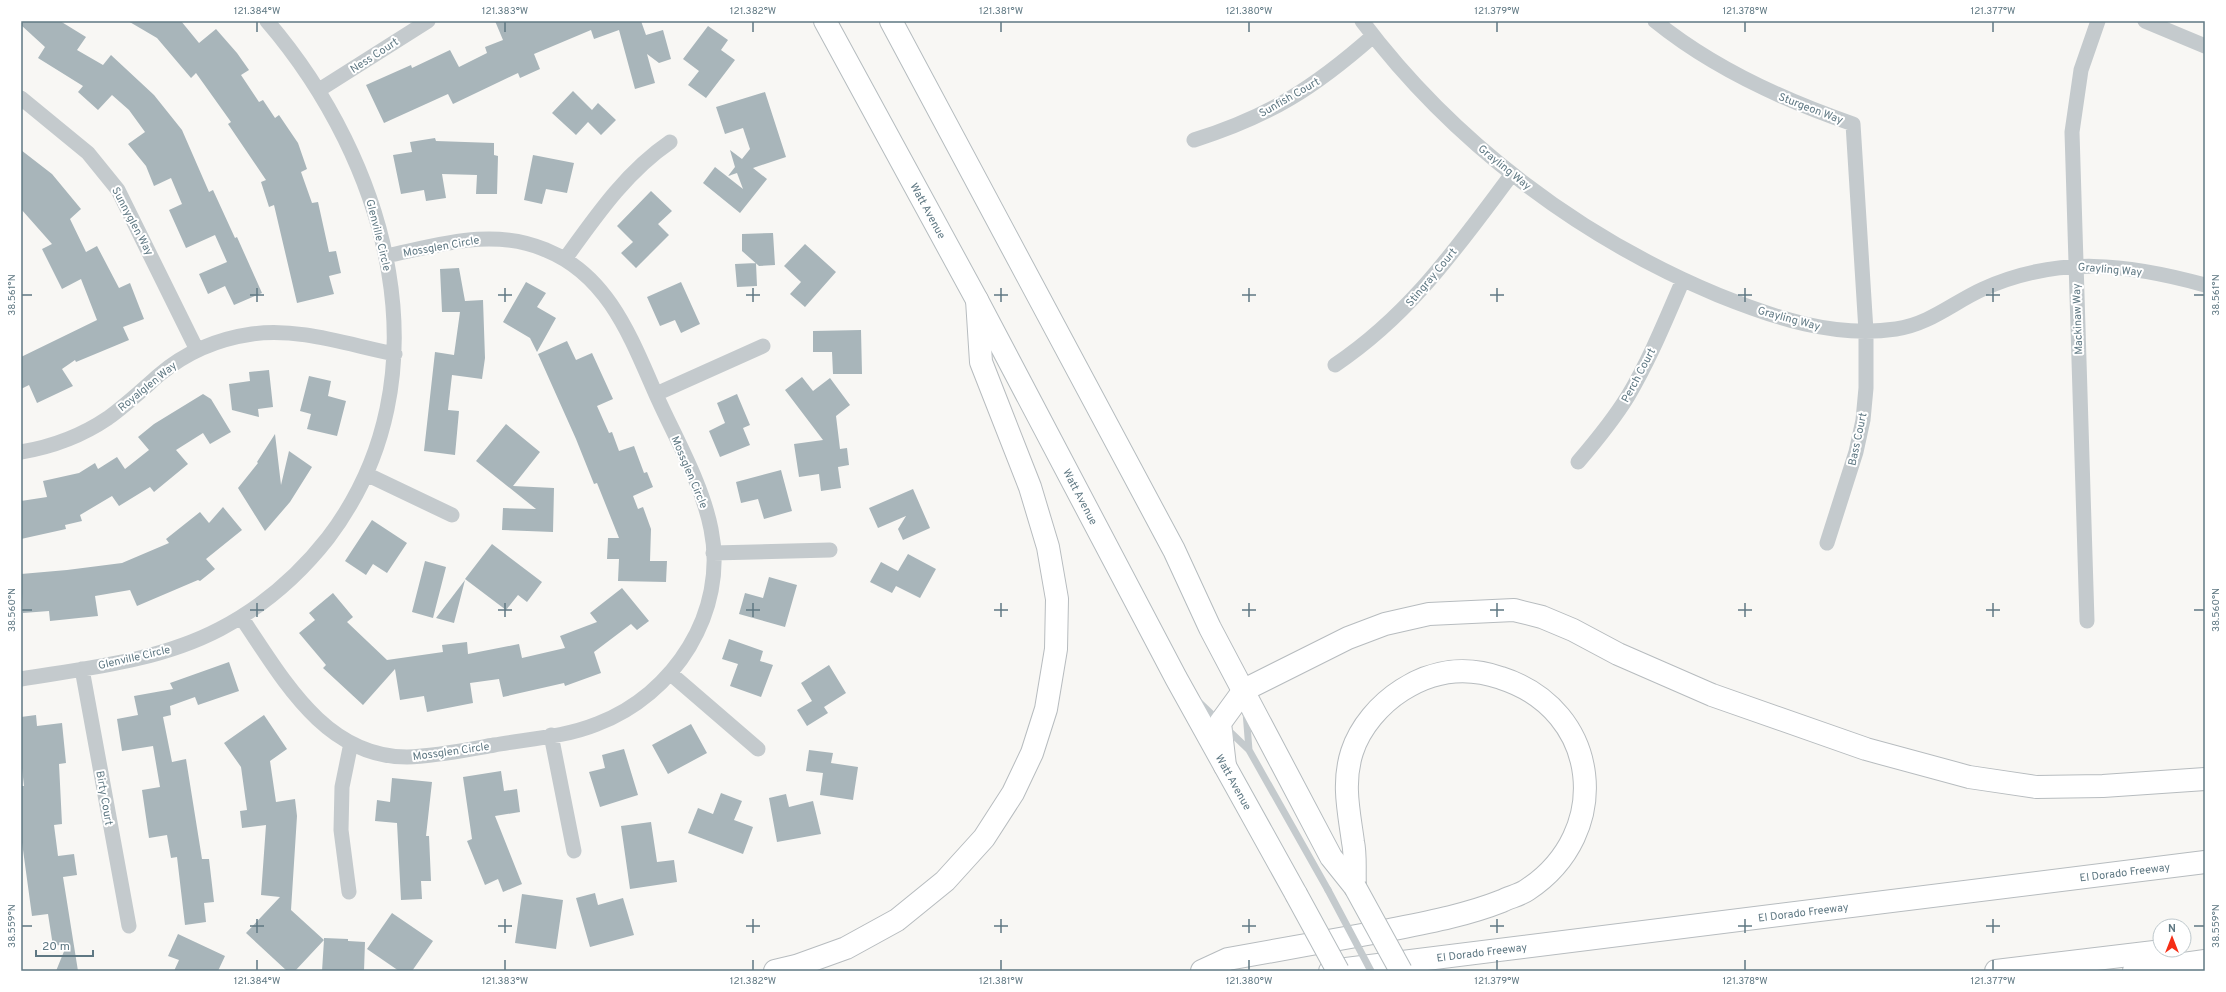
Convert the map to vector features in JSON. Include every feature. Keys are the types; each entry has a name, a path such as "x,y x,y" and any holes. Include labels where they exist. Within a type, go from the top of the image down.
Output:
{"main road":[{"name":"Watt Avenue","path":"825,21 977,300 1176,678 1338,971"},
{"path":"891,21 1174,550 1210,628 1331,857 1355,887 1401,971"},
{"path":"775,971 796,966 846,948 896,920 945,881 984,838 1013,793 1032,753 1044,717 1056,649 1057,599 1048,547 1030,488 981,362 977,300"},
{"path":"1225,766 1220,723 1244,690 1348,638 1385,624 1429,614 1514,610 1542,617 1573,630 1618,654 1712,695 1866,749 1969,777 2036,787 2103,786 2205,779"},
{"path":"1202,971 1228,959 1446,919 1494,904 1525,892 1546,876 1568,851 1580,826 1586,795 1583,765 1575,744 1563,721 1546,701 1516,682 1483,672 1447,671 1414,682 1387,700 1367,724 1352,752 1346,783 1347,811 1354,844 1355,887"},
{"name":"El Dorado Freeway","path":"1330,971 2205,862"},
{"path":"2192,947 2205,946"},
{"path":"1996,971 2152,952"},
{"path":"2134,971 2205,961"}],"street":[{"name":"Glenville Circle","path":"21,679 139,658 172,649 204,637 241,617 295,575 318,549 339,522 366,474 377,446 387,413 395,354 395,322 386,256 373,207 354,157 319,90 292,50 267,21"},
{"name":"Ness Court","path":"319,90 428,21"},
{"name":"Grayling Way","path":"1362,21 1373,36 1414,83 1446,115 1512,174 1562,211 1600,235 1683,280 1749,308 1791,321 1819,327 1866,331 1892,329 1914,325 1927,320 1981,290 2012,277 2044,269 2075,266 2132,269 2205,285"},
{"name":"Sturgeon Way","path":"1655,21 1698,51 1737,75 1777,95 1853,124 1866,331"},
{"name":"Mackinaw Way","path":"2087,621 2072,132 2081,70 2098,21"},
{"path":"2145,21 2205,46"},
{"name":"Sunfish Court","path":"1194,140 1227,130 1265,113 1301,93 1335,69 1373,36"},
{"name":"Sunnyglen Way","path":"21,98 88,153 118,190 197,350"},
{"path":"565,259 598,213 622,185 645,161 670,142"},
{"name":"Stingray Court","path":"1335,365 1382,330 1414,300 1512,174"},
{"name":"Mossglen Circle","path":"241,617 296,696 315,718 338,736 351,743 377,752 406,757 436,755 551,735 597,724 625,711 650,694 671,674 694,639 706,611 710,596 714,553 712,531 704,501 621,318 606,296 588,276 565,259 546,249 520,241 494,238 467,239 386,256"},
{"name":"Perch Court","path":"1578,462 1602,433 1628,396 1649,356 1683,280"},
{"name":"Bass Court","path":"1827,543 1856,452 1863,420 1866,388 1866,331"},
{"name":"Royalglen Way","path":"21,452 45,446 77,434 107,418 134,398 159,375 197,350 238,336 284,333 395,354"},
{"path":"656,394 763,346"},
{"path":"366,474 452,515"},
{"path":"714,553 830,550"},
{"name":"Birty Court","path":"82,669 129,926"},
{"path":"671,674 758,749"},
{"path":"551,735 574,851"},
{"path":"349,892 341,830 342,787 351,743"}],"lane":[{"path":"1176,678 1249,750 1328,890 1371,971"},
{"path":"1244,690 1249,750"}],"building":[{"path":"21,21 60,21 86,37 77,50 103,65 111,55 154,95 182,130 209,192 213,190 235,238 237,237 262,293 234,305 225,286 208,294 199,274 227,262 215,235 186,248 169,210 182,204 171,178 154,186 146,166 128,144 145,132 129,110 112,95 98,110 78,92 83,86 38,58 45,47 21,25"},
{"path":"128,21 181,21 199,43 216,29 237,53 249,70 241,75 259,102 263,100 275,118 279,115 298,143 307,169 301,172 312,203 318,202 329,252 336,251 341,273 329,276 334,294 297,303 274,205 269,207 261,182 266,180 228,124 231,122 196,73 191,78 157,38"},
{"path":"495,21 641,21 646,35 663,30 671,59 659,63 647,54 655,83 635,89 619,30 594,39 591,30 534,54 540,69 520,78 518,73 453,104 448,94 384,123 366,85 411,65 412,68 450,50 459,67 487,53 485,47 503,40"},
{"path":"708,26 728,40 721,50 735,60 706,98 688,85 699,71 683,59"},
{"path":"573,91 592,110 598,103 616,120 601,135 588,122 576,135 552,113"},
{"path":"765,92 786,157 753,168 767,179 740,213 703,183 715,167 743,189 737,173 728,176 735,167 730,150 742,159 750,149 743,128 725,134 716,107"},
{"path":"435,138 436,141 494,143 494,155 498,156 497,194 476,194 477,175 442,174 446,198 426,201 424,190 401,194 393,155 412,152 410,142"},
{"path":"21,150 52,174 81,209 70,219 86,252 97,246 119,288 130,283 144,319 123,327 129,340 76,362 75,360 62,369 73,386 37,403 29,385 21,389 21,357 97,320 81,279 62,289 42,249 52,244 21,209"},
{"path":"533,155 574,163 567,193 546,189 542,204 524,200"},
{"path":"651,191 672,211 658,224 669,235 636,268 621,253 633,242 617,226"},
{"path":"773,233 775,265 759,266 742,251 742,234"},
{"path":"805,244 836,272 805,307 790,294 801,282 784,266"},
{"path":"756,263 757,286 737,287 735,264"},
{"path":"459,268 465,301 483,300 485,358 482,379 452,375 448,410 459,411 455,455 424,451 435,352 454,355 460,312 442,312 440,269"},
{"path":"526,282 546,293 537,307 556,318 537,352 530,338 503,322"},
{"path":"681,282 700,324 681,333 675,320 660,326 647,297"},
{"path":"861,330 862,374 833,374 832,352 813,352 813,331"},
{"path":"567,341 576,360 592,353 613,399 597,406 609,433 612,432 619,451 634,446 644,473 647,472 653,487 633,496 638,509 643,507 651,529 650,561 667,561 666,582 618,581 619,559 607,559 608,538 619,538 597,483 594,484 576,439 538,354"},
{"path":"269,370 273,407 258,409 259,417 232,410 229,384 250,381 249,372"},
{"path":"309,376 331,381 328,396 346,401 337,436 307,429 311,414 300,411"},
{"path":"802,377 813,391 830,378 850,405 836,416 840,449 847,448 849,465 838,467 841,488 821,491 819,474 799,477 794,444 823,440 785,390"},
{"path":"203,394 211,399 231,432 210,444 203,433 176,450 188,464 154,492 150,487 119,506 112,496 80,515 82,521 65,525 66,529 21,539 21,501 47,497 43,481 79,473 95,463 98,469 117,457 125,469 149,450 138,437 154,424"},
{"path":"737,394 750,425 743,428 750,445 720,457 709,431 725,423 717,403"},
{"path":"506,424 540,452 513,486 554,488 553,532 502,530 503,508 536,509 476,461"},
{"path":"275,434 281,485 289,451 312,467 290,502 265,531 238,488 258,463 257,462"},
{"path":"781,470 792,511 764,519 758,499 741,503 736,482"},
{"path":"913,489 930,528 903,540 898,529 906,516 878,528 869,508"},
{"path":"223,507 242,530 206,559 215,569 200,581 198,580 137,606 130,590 95,596 98,616 50,621 49,611 23,613 21,574 122,563 169,543 166,539 200,512 209,523"},
{"path":"372,520 407,543 387,573 373,564 366,575 345,561"},
{"path":"492,544 542,582 527,602 518,595 506,610 465,579"},
{"path":"908,554 936,569 920,598 896,586 892,593 870,582 881,562 898,571"},
{"path":"425,561 446,567 433,618 412,612"},
{"path":"769,577 797,585 785,627 739,614 745,593 763,598"},
{"path":"465,580 454,623 436,618"},
{"path":"622,588 649,621 637,630 631,624 594,652 601,673 565,686 564,683 503,697 499,679 470,683 473,703 427,712 424,696 400,700 395,669 363,705 323,668 326,665 299,633 315,620 309,613 333,593 353,617 347,622 387,660 443,652 442,645 467,642 468,654 519,644 522,658 565,648 560,636 597,622 590,613"},
{"path":"729,639 763,651 760,661 773,665 761,697 730,686 738,664 722,659"},
{"path":"229,662 239,691 198,705 195,697 170,706 171,715 163,717 172,762 186,759 202,859 209,859 214,902 204,903 206,922 185,925 177,857 171,858 167,835 149,838 142,790 160,787 153,746 122,751 117,719 138,715 134,696 173,689 170,683"},
{"path":"829,665 846,693 824,707 828,713 807,726 797,710 812,701 801,683"},
{"path":"36,715 37,726 62,723 66,763 59,764 62,824 54,825 58,856 74,854 77,875 63,877 78,971 56,971 67,944 53,946 48,914 32,916 21,835 21,786 24,786 21,759 21,717"},
{"path":"264,715 287,749 270,761 276,802 295,799 297,816 291,910 324,940 295,971 287,971 246,933 280,897 261,895 266,825 242,828 240,811 247,810 241,767 224,743"},
{"path":"691,724 707,753 668,774 652,745"},
{"path":"624,749 638,795 600,807 589,772 605,768 602,755"},
{"path":"809,750 833,753 831,763 858,767 853,800 820,795 823,773 806,771"},
{"path":"501,771 504,791 517,789 520,812 495,816 522,884 503,892 498,879 485,885 467,841 472,839 463,777"},
{"path":"392,778 432,782 426,836 429,836 431,881 421,881 422,899 401,900 397,823 375,821 377,800 390,802"},
{"path":"721,793 742,801 734,820 753,827 743,854 688,833 698,808 713,814"},
{"path":"786,794 789,807 813,801 821,834 777,842 769,798"},
{"path":"651,822 657,862 674,860 677,882 630,889 621,826"},
{"path":"595,893 598,905 623,898 634,935 590,947 576,898"},
{"path":"522,894 563,900 556,949 515,943"},
{"path":"392,913 433,941 412,971 399,971 367,949"},
{"path":"178,934 225,956 218,971 174,971 179,960 168,956"},
{"path":"324,938 348,939 348,941 365,942 364,971 322,971"}]}
